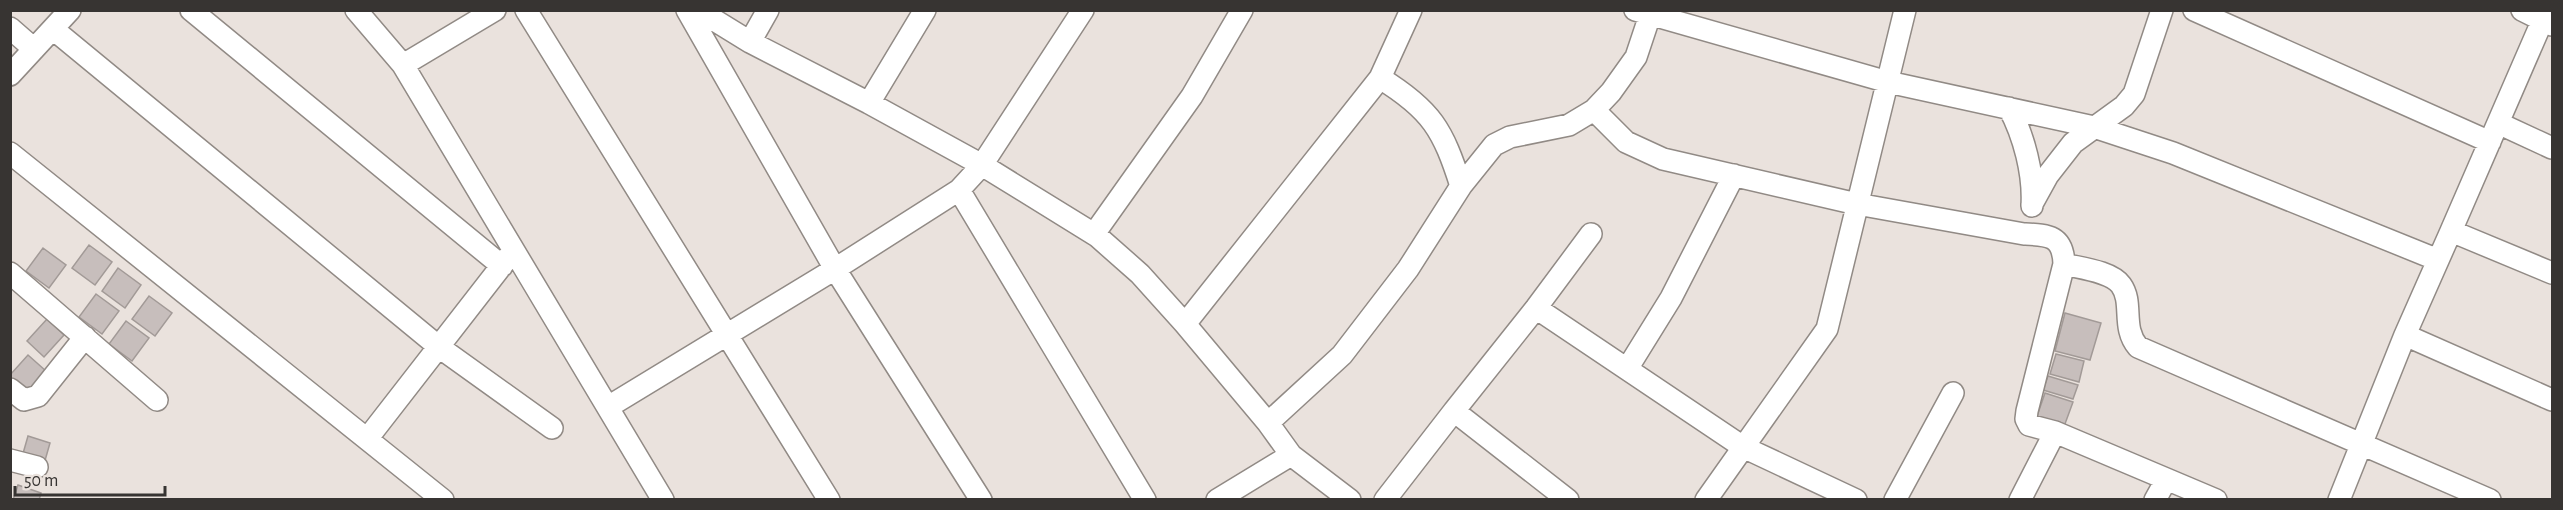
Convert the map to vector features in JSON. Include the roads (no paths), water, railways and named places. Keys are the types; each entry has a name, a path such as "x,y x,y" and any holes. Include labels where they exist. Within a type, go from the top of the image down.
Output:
{"street":[{"path":"10,75 70,10"},
{"path":"191,10 508,258"},
{"path":"356,10 403,65 508,258 608,407 663,500"},
{"path":"403,65 495,10"},
{"path":"526,10 829,500"},
{"path":"687,10 835,269 981,500"},
{"path":"698,10 750,42 869,103 982,165 1094,234 1140,274 1185,324 1268,423 1291,455 1350,500"},
{"path":"750,42 768,10"},
{"path":"869,103 925,10"},
{"path":"608,407 835,269 959,190 982,165 1083,10"},
{"path":"1094,234 1192,96 1242,10"},
{"path":"1185,324 1380,78 1411,10"},
{"path":"1706,500 1827,329 1905,10"},
{"path":"2024,234 2032,204 2048,175 2073,143 2124,106 2134,94 2162,10"},
{"path":"2194,10 2490,142"},
{"path":"2339,500 2405,335 2498,123 2548,19 2522,10"},
{"path":"1268,423 1342,355 1408,269 1461,186 1494,145 1510,136 1569,125 1594,110 1611,92 1636,57 1642,13 1888,82 2094,127 2173,153 2438,260"},
{"path":"10,28 34,50"},
{"path":"53,28 440,347 552,428"},
{"path":"1380,78 1408,96 1437,126 1450,153 1461,186"},
{"path":"2009,108 2020,128 2031,180 2032,204"},
{"path":"1594,110 1626,142 1663,159 1857,204 2024,234 2047,235 2058,242 2063,252 2064,264 2026,419 2029,424 2055,432 2216,500"},
{"path":"2498,123 2553,148"},
{"path":"10,153 443,500"},
{"path":"1627,369 1671,298 1734,175"},
{"path":"959,190 1145,500"},
{"path":"2451,231 2553,273"},
{"path":"1385,500 1536,308 1591,234"},
{"path":"368,439 508,258"},
{"path":"2064,264 2108,276 2120,284 2126,299 2130,338 2138,346 2490,500"},
{"path":"10,273 157,400"},
{"path":"1536,308 1743,447 1856,500"},
{"path":"2405,335 2553,400"},
{"path":"10,389 24,400 38,396 85,337"},
{"path":"1895,500 1953,393"},
{"path":"1454,411 1568,500"},
{"path":"2020,500 2055,432"},
{"path":"1217,500 1291,455"},
{"path":"10,460 37,467"},
{"path":"2155,500 2166,480"}]}
